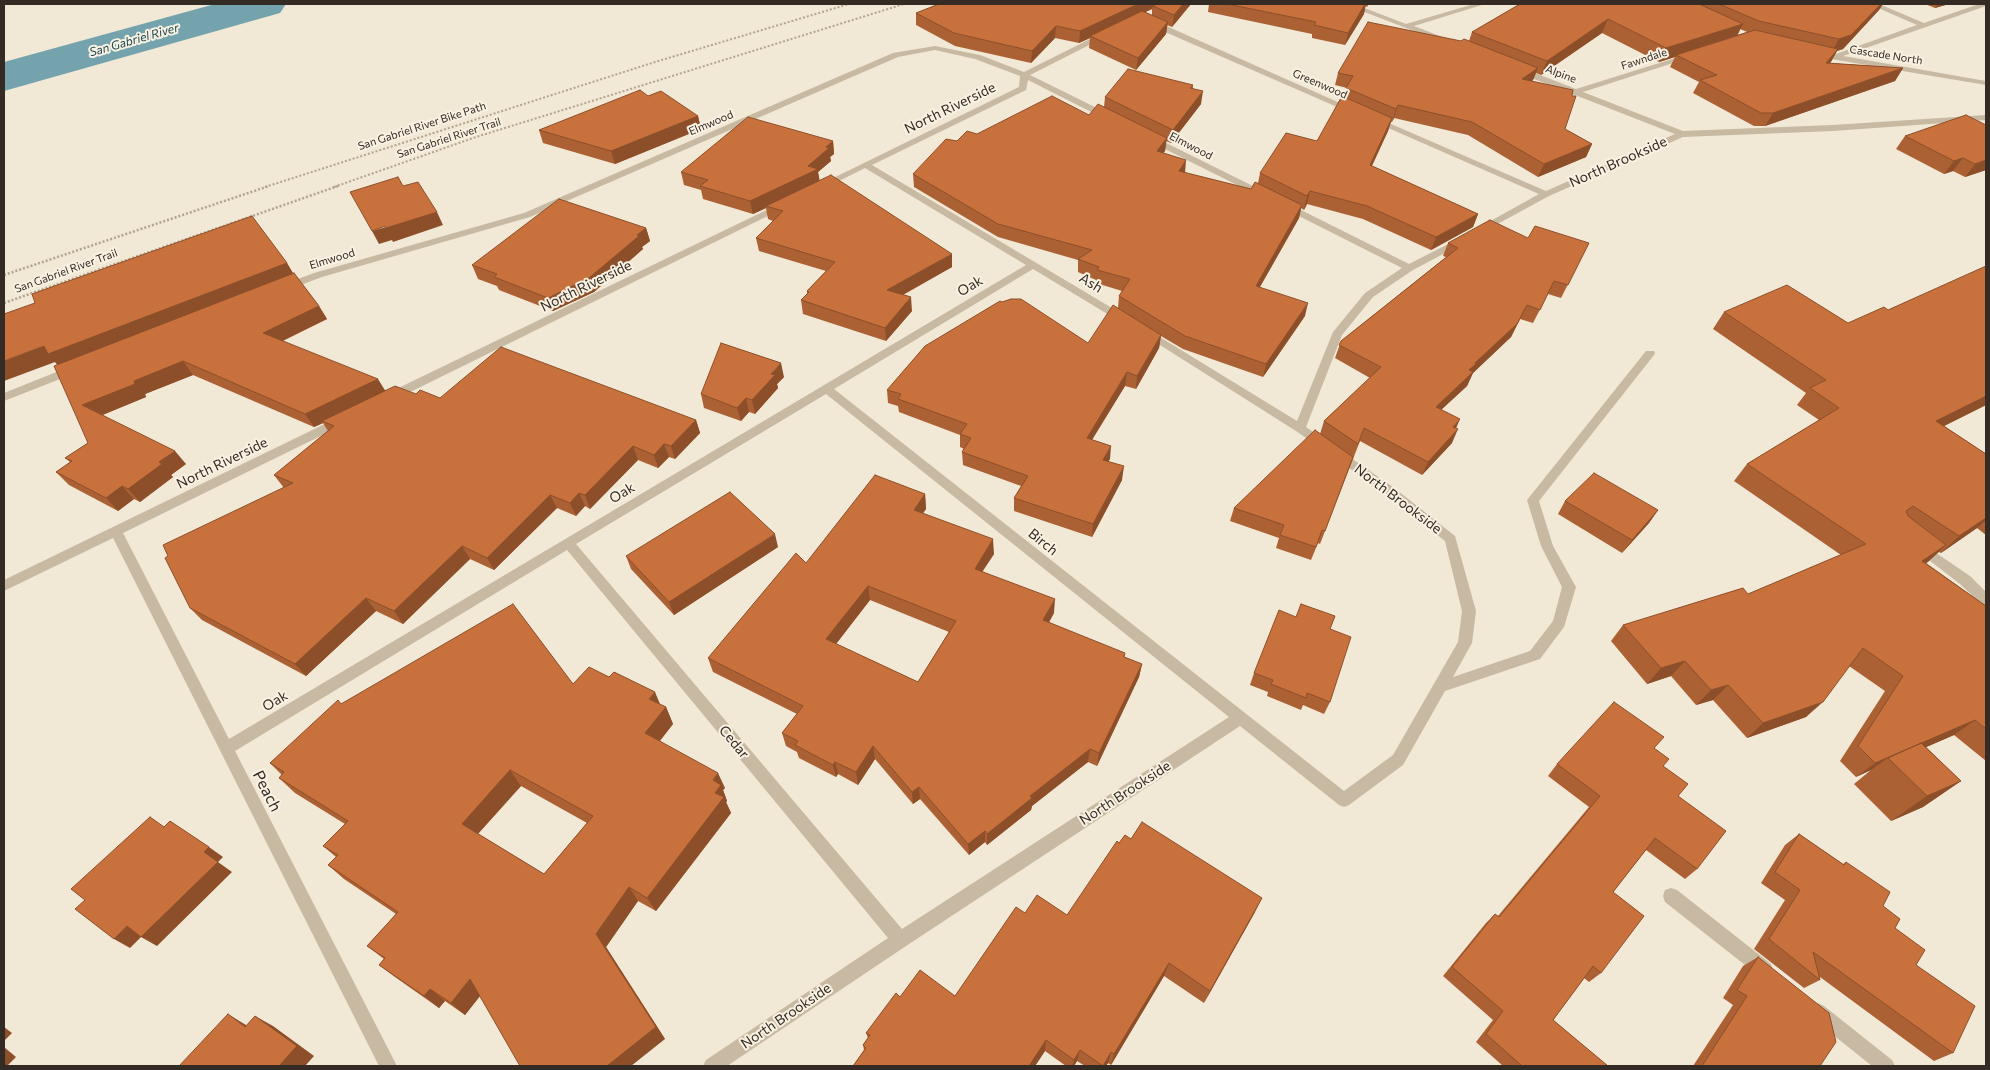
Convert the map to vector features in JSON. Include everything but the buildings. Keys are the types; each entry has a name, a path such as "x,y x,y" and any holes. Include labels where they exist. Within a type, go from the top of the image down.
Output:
{"street":[{"path":"1348,4 1452,44"},
{"path":"1407,26 1481,4"},
{"path":"1873,4 1924,25"},
{"path":"1832,58 1985,4"},
{"name":"Greenwood","path":"1155,11 1140,18 1546,194"},
{"path":"1024,75 1113,31"},
{"name":"Elmwood","path":"281,289 318,275 527,215 896,55 935,48 977,57 1024,75 1120,123"},
{"name":"Cascade North","path":"1804,51 1832,58 1986,83"},
{"name":"Fawndale","path":"1576,92 1700,53"},
{"name":"Alpine","path":"1514,68 1682,134"},
{"name":"North Riverside","path":"812,191 1023,88 1024,75"},
{"name":"North Brookside","path":"712,1066 900,940 1240,718 1344,800 1398,760 1465,643 1469,612 1451,539 1389,490 1300,428 1337,334 1369,295 1409,268 1546,194 1682,134 1833,128 1986,118"},
{"name":"Elmwood","path":"1138,132 1409,268"},
{"name":"Ash","path":"866,165 1034,264 1300,428"},
{"name":"North Riverside","path":"383,400 794,200"},
{"name":"Oak","path":"226,748 827,390 1034,264"},
{"path":"1440,687 1535,655 1559,623 1569,587 1547,546 1533,500 1650,353"},
{"path":"4,397 87,364"},
{"name":"Birch","path":"827,390 1240,718"},
{"name":"North Riverside","path":"4,586 348,418"},
{"name":"Peach","path":"116,531 388,1066"},
{"path":"1912,540 1965,580 1986,600"},
{"name":"Cedar","path":"568,543 900,940"},
{"path":"1671,896 1779,981"},
{"path":"1802,999 1886,1066"}],"path":[{"name":"San Gabriel River Bike Path","path":"4,275 352,158 655,62 849,4"},
{"name":"San Gabriel River Trail","path":"4,302 476,137 904,4"}],"waterway":[{"name":"San Gabriel River","path":"4,77 264,4"}]}
